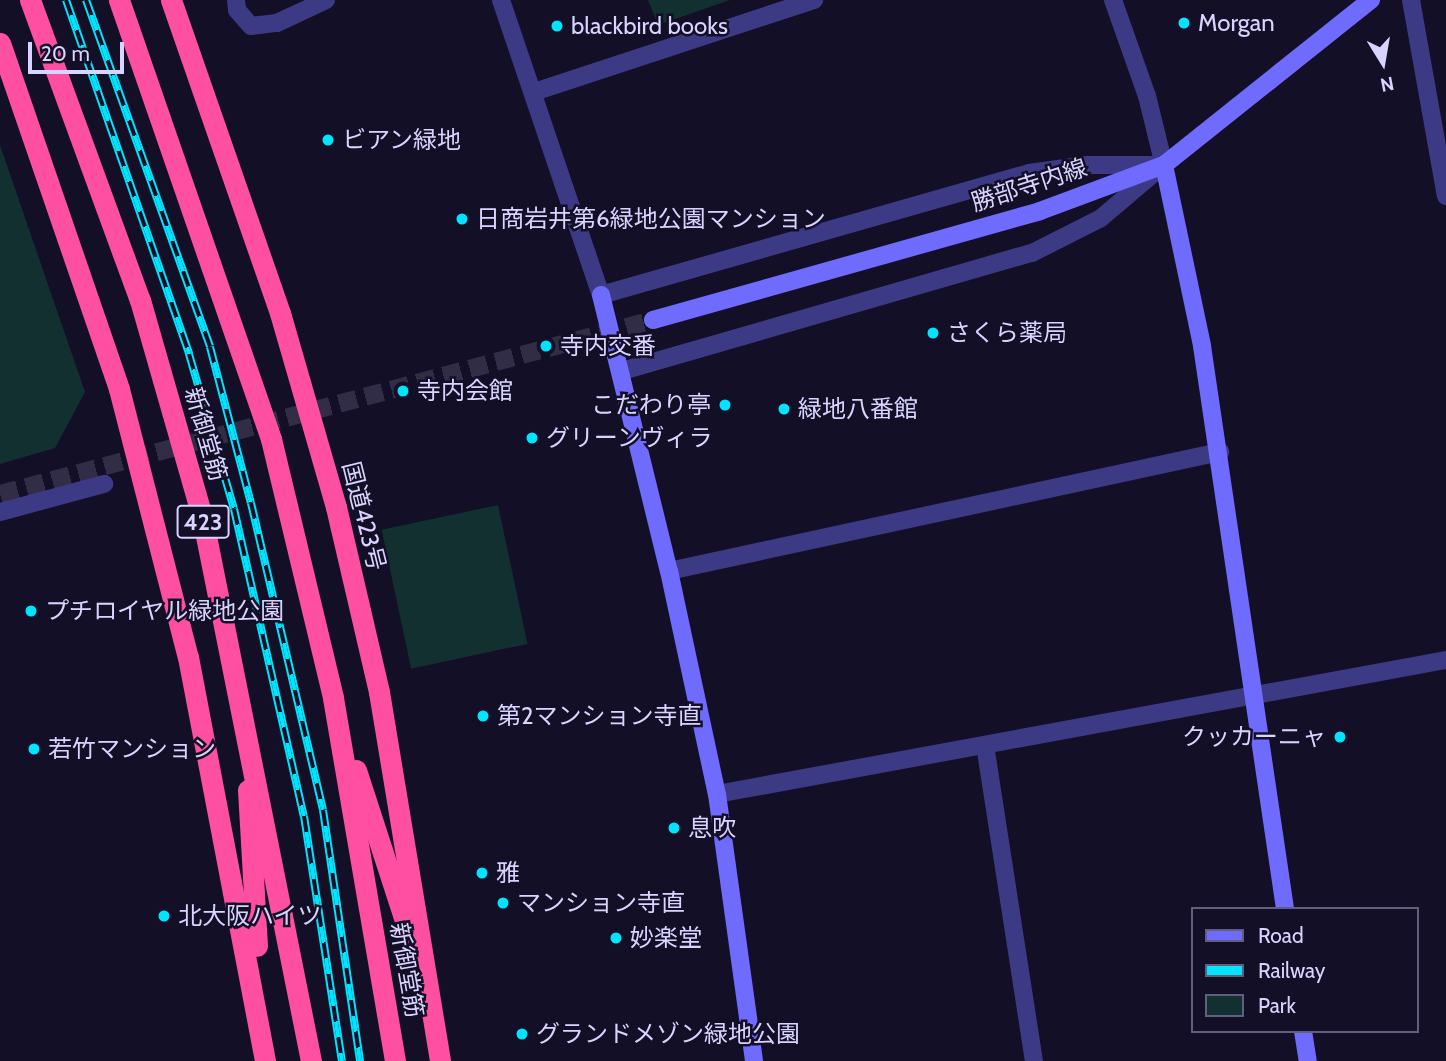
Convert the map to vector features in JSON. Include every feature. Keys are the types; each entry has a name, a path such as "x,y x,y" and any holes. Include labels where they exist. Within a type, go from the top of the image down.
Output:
{"highway":[{"name":"新御堂筋","path":"30,0 140,300 202,516 244,715 311,1061"},
{"name":"新御堂筋","path":"119,0 271,439 333,698 395,1061"},
{"name":"国道423号","path":"171,0 280,313 336,507 379,692 434,1008 440,1061"},
{"name":"423","path":"0,43 119,388 188,657 261,1025 265,1061"},
{"path":"333,698 434,1008"},
{"path":"244,715 261,1025"}],"street":[{"path":"236,0 237,10 251,26 277,23 326,0"},
{"path":"500,0 534,92 601,295 670,571 717,794 754,1061"},
{"path":"534,92 814,0"},
{"path":"1113,0 1147,96 1185,253 1220,453 1285,907"},
{"name":"勝部寺内線","path":"653,320 1040,211 1164,165 1371,0"},
{"path":"1411,0 1443,156 1446,196"},
{"path":"601,295 1029,173 1086,165 1164,165"},
{"path":"622,372 1032,253 1101,218 1164,165"},
{"path":"670,571 1220,453"},
{"path":"0,512 104,484"},
{"path":"717,794 1446,660"},
{"path":"985,745 1034,1061"},
{"path":"1303,1033 1308,1061"}],"green space":[{"path":"648,0 730,0 658,25"},
{"path":"0,145 85,392 55,448 0,464"},
{"path":"498,505 528,644 411,669 382,530"}],"tunnel":[{"path":"0,494 653,320"}],"railway":[{"path":"66,0 189,354 234,509 304,816 342,1061"},
{"path":"86,0 210,347 251,503 323,810 360,1061"}],"place":[{"name":"Morgan","path":"1184,23"},
{"name":"blackbird books","path":"557,26"},
{"name":"ビアン緑地","path":"328,140"},
{"name":"日商岩井第6緑地公園マンション","path":"462,219"},
{"name":"さくら薬局","path":"933,333"},
{"name":"寺内交番","path":"546,346"},
{"name":"寺内会館","path":"403,391"},
{"name":"こだわり亭","path":"725,405"},
{"name":"緑地八番館","path":"784,409"},
{"name":"グリーンヴィラ","path":"532,438"},
{"name":"プチロイヤル緑地公園","path":"31,611"},
{"name":"第2マンション寺直","path":"483,716"},
{"name":"クッカーニャ","path":"1340,737"},
{"name":"若竹マンション","path":"34,749"},
{"name":"息吹","path":"674,828"},
{"name":"雅","path":"482,873"},
{"name":"マンション寺直","path":"503,903"},
{"name":"北大阪ハイツ","path":"164,916"},
{"name":"妙楽堂","path":"616,938"},
{"name":"グランドメゾン緑地公園","path":"522,1034"}]}
